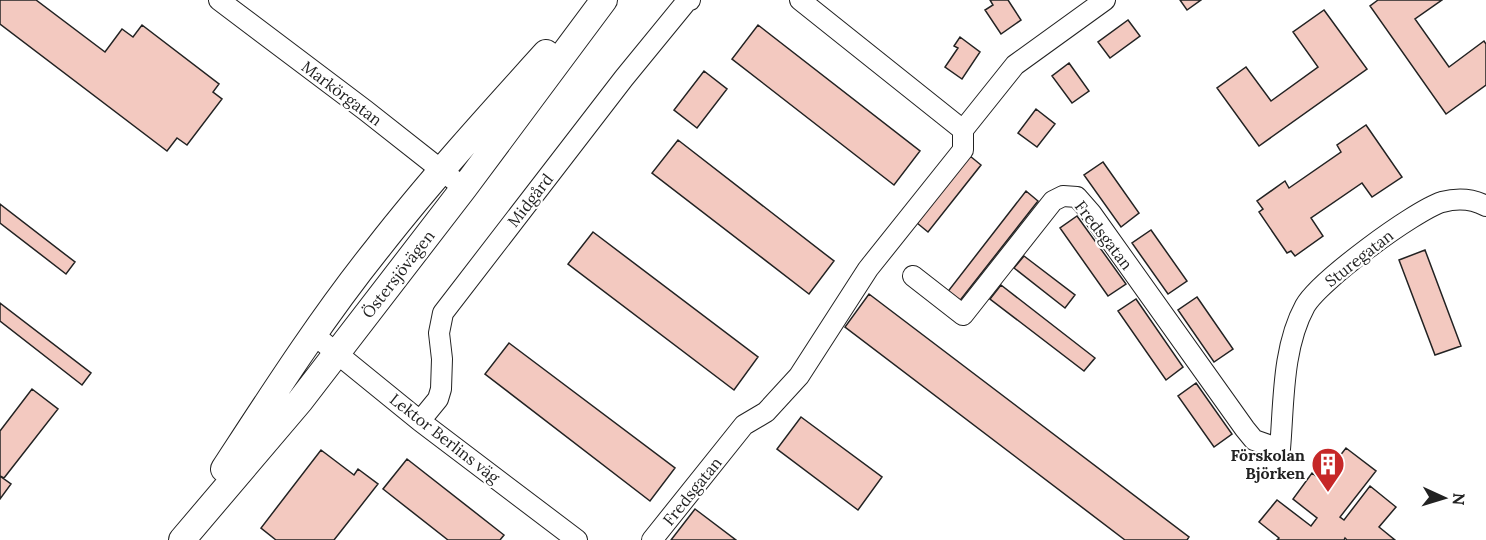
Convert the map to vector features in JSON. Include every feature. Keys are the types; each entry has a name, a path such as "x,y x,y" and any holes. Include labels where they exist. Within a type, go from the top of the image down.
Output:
{"main road":[{"name":"Östersjövägen","path":"180,540 313,334 375,250 441,170 594,0"},
{"name":"Östersjövägen","path":"180,540 300,401 464,188 604,0"}],"street":[{"name":"Markörgatan","path":"219,0 464,188"},
{"name":"Midgård","path":"420,421 438,399 441,389 442,359 439,333 443,313 624,78 690,0"},
{"name":"Fredsgatan","path":"653,539 744,425 766,412 799,376 868,269 963,150 963,130 1015,65 1105,0"},
{"path":"804,1 963,130"},
{"name":"Fredsgatan","path":"913,276 963,315 1053,201 1063,196 1077,197 1091,213 1245,429 1254,440 1280,449"},
{"name":"Sturegatan","path":"1280,449 1290,350 1296,327 1306,305 1322,286 1341,268 1423,210 1442,202 1460,199 1479,202 1486,206"},
{"name":"Lektor Berlins väg","path":"313,334 420,421 577,540"}],"building":[{"path":"0,0 36,0 105,52 122,29 133,37 142,25 219,84 213,92 222,99 187,145 177,138 167,151 0,24"},
{"path":"990,0 1008,0 1021,20 1001,34 985,10 993,5"},
{"path":"1180,0 1201,0 1187,10"},
{"path":"1378,0 1442,0 1415,19 1449,67 1484,41 1486,44 1486,85 1446,114 1370,6"},
{"path":"1324,10 1367,69 1259,146 1217,88 1246,67 1271,101 1318,67 1293,32"},
{"path":"1128,20 1140,36 1110,58 1098,42"},
{"path":"758,25 920,151 894,185 732,59"},
{"path":"960,37 980,52 962,79 945,67 958,48 954,46"},
{"path":"1069,63 1089,91 1072,103 1052,76"},
{"path":"704,71 727,89 697,128 674,110"},
{"path":"1036,109 1055,124 1037,147 1018,133"},
{"path":"1366,125 1402,177 1372,197 1362,183 1311,218 1323,236 1295,256 1291,251 1287,253 1259,212 1263,209 1257,201 1285,181 1289,188 1341,152 1337,145"},
{"path":"678,140 834,261 809,294 652,173"},
{"path":"970,156 981,165 928,232 917,223"},
{"path":"1103,162 1139,213 1121,227 1084,175"},
{"path":"1026,191 1038,201 958,303 946,294"},
{"path":"0,204 75,262 66,274 0,223"},
{"path":"1077,216 1126,284 1108,296 1060,228"},
{"path":"1151,230 1187,281 1168,294 1132,243"},
{"path":"593,232 758,357 734,390 568,264"},
{"path":"1425,250 1461,346 1435,355 1399,260"},
{"path":"1024,256 1075,295 1065,308 1014,268"},
{"path":"1001,285 1095,358 1084,371 990,299"},
{"path":"869,294 1189,537 1187,540 1125,540 845,327"},
{"path":"1197,297 1233,349 1214,362 1178,310"},
{"path":"1136,299 1183,367 1166,380 1118,311"},
{"path":"0,303 91,373 82,385 0,321"},
{"path":"509,343 675,468 650,501 485,374"},
{"path":"1196,383 1232,434 1214,447 1178,396"},
{"path":"32,389 58,409 4,478 0,476 0,431"},
{"path":"801,417 882,477 858,510 777,449"},
{"name":"Förskolan Björken","path":"1346,448 1376,471 1340,517 1344,520 1370,486 1396,507 1379,527 1395,540 1347,540 1345,538 1344,540 1277,540 1279,538 1259,522 1277,500 1311,526 1317,518 1293,499 1312,473 1321,480"},
{"path":"321,450 354,475 358,469 378,484 334,540 276,540 261,528"},
{"path":"407,459 504,535 500,540 448,540 383,489"},
{"path":"0,476 11,484 0,499"},
{"path":"695,509 736,540 671,540"}],"place":[{"name":"Förskolan Björken","path":"1328,493"}]}
